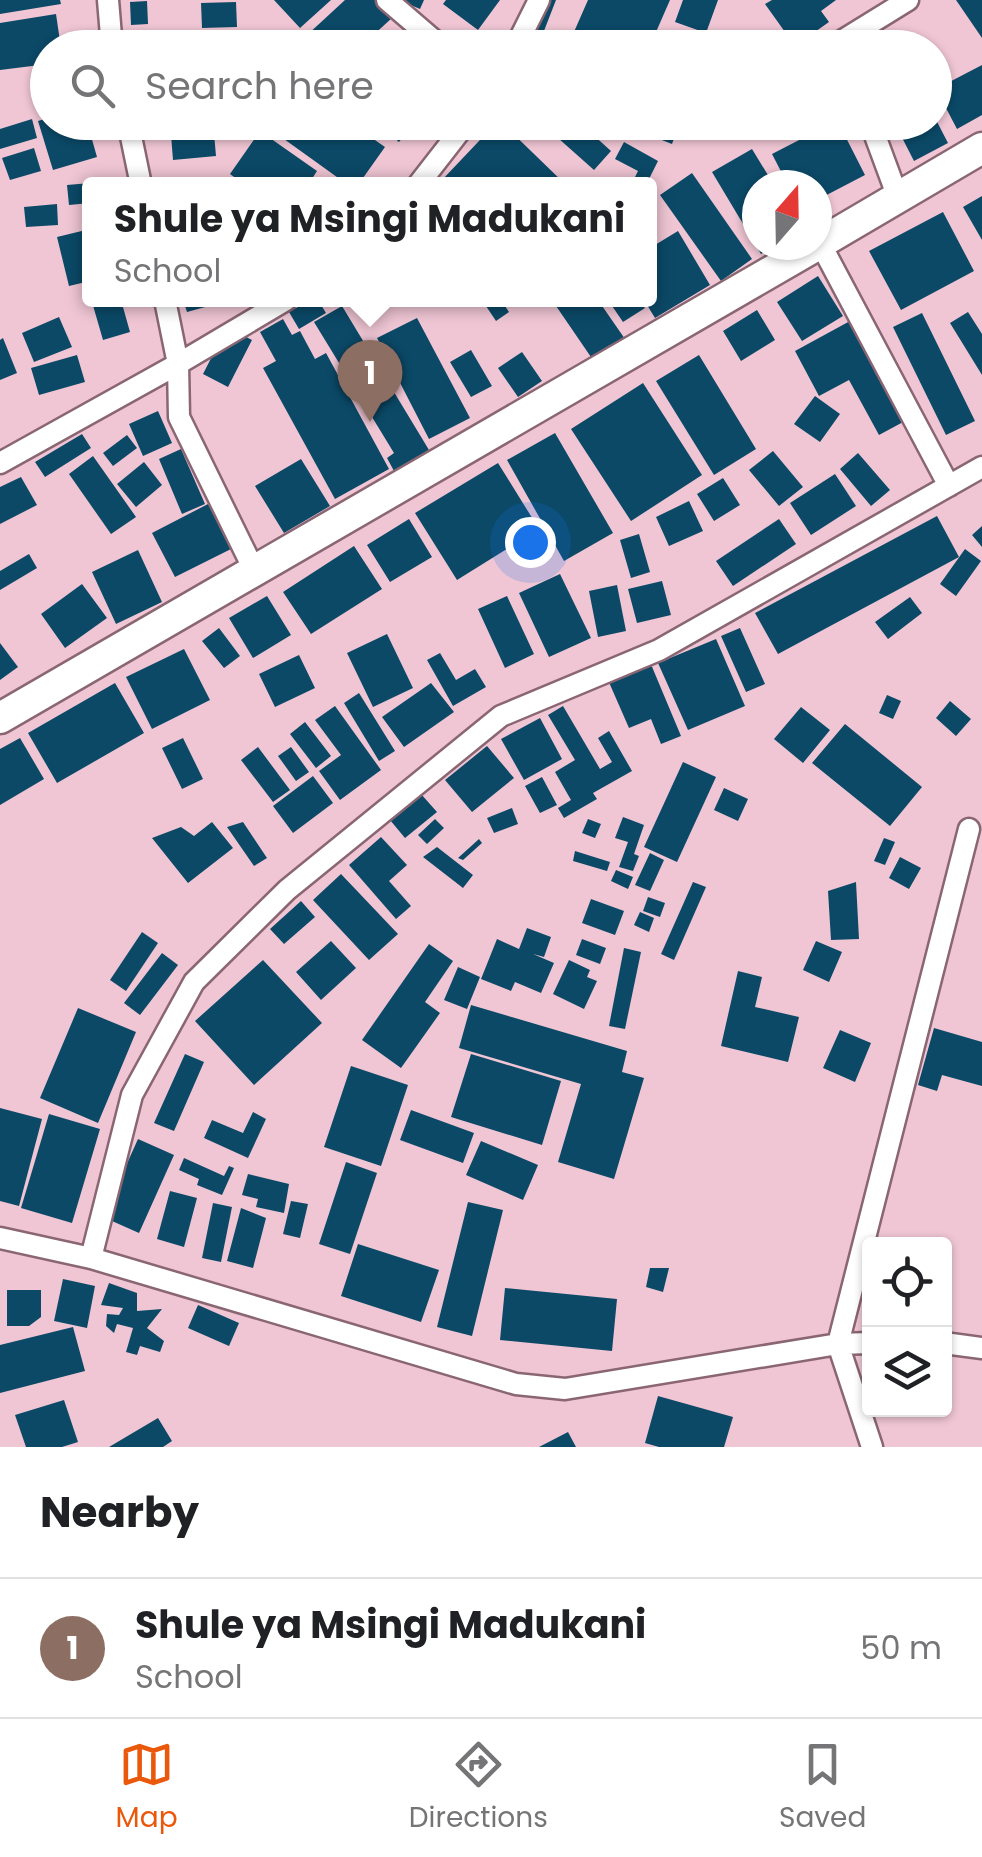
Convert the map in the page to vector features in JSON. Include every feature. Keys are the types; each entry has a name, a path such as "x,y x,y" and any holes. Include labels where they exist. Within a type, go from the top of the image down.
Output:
{"main road":[{"path":"832,235 982,148"},
{"path":"0,718 790,260"}],"street":[{"path":"108,0 110,30"},
{"path":"387,0 422,30"},
{"path":"524,30 539,0"},
{"path":"859,30 908,0"},
{"path":"132,140 140,177"},
{"path":"424,177 453,140"},
{"path":"877,140 897,196"},
{"path":"827,260 949,486"},
{"path":"166,307 178,364 178,417 254,570"},
{"path":"0,463 274,307"},
{"path":"91,1258 132,1094 194,982 288,890 501,716 659,650 982,467"},
{"path":"872,1447 838,1344 969,829"},
{"path":"0,1238 91,1258 516,1384 565,1389 862,1343"},
{"path":"952,1345 982,1348"}],"building":[{"path":"0,0 60,0 61,4 0,14"},
{"path":"274,0 331,0 300,28"},
{"path":"345,0 376,0 392,18 379,30 312,30"},
{"path":"399,0 424,0 420,9"},
{"path":"446,0 500,0 478,30 443,4"},
{"path":"545,0 556,0 544,30 533,30"},
{"path":"588,0 670,0 657,30 575,30"},
{"path":"683,0 718,0 707,30 675,22"},
{"path":"772,0 836,0 821,11 829,22 818,30 784,30 765,4"},
{"path":"956,0 982,0 982,38"},
{"path":"147,1 148,24 131,25 130,2"},
{"path":"236,2 237,27 202,28 201,3"},
{"path":"56,14 58,30 30,30 30,66 0,70 0,23"},
{"path":"982,65 982,115 957,129 952,119 952,81"},
{"path":"30,120 30,140 0,149 0,129"},
{"path":"44,140 92,140 97,157 53,170"},
{"path":"171,140 215,140 216,156 173,160"},
{"path":"254,140 273,140 317,171 313,177 230,174"},
{"path":"285,140 375,140 385,147 364,177 337,177"},
{"path":"480,140 520,140 558,177 445,177"},
{"path":"560,140 599,140 611,151 594,170"},
{"path":"799,140 847,140 865,175 832,192 832,170 780,170 772,154"},
{"path":"903,140 946,140 948,143 914,161"},
{"path":"624,142 658,161 650,177 635,177 638,171 615,159"},
{"path":"34,148 41,171 10,180 2,158"},
{"path":"752,149 765,170 742,170 742,222 712,172"},
{"path":"692,173 742,245 742,260 751,260 721,281 660,195"},
{"path":"82,184 82,204 69,205 67,185"},
{"path":"982,196 982,240 963,207"},
{"path":"57,204 58,225 26,227 24,207"},
{"path":"943,212 974,271 901,310 869,251"},
{"path":"82,231 82,283 69,286 57,237"},
{"path":"678,231 710,285 655,318 648,307 657,307 657,244"},
{"path":"818,276 843,316 802,341 777,302"},
{"path":"93,307 123,307 130,332 103,340"},
{"path":"298,307 322,307 326,313 299,329 289,312"},
{"path":"343,307 429,450 394,471 387,458 394,453 314,322"},
{"path":"487,307 506,307 509,312 496,321"},
{"path":"557,307 603,307 625,339 593,360"},
{"path":"613,307 645,308 623,322"},
{"path":"757,310 775,340 741,361 723,331"},
{"path":"968,312 982,334 982,375 950,323"},
{"path":"922,313 975,421 946,435 893,327"},
{"path":"59,317 72,347 34,362 22,333"},
{"path":"417,318 470,418 429,439 377,338"},
{"path":"283,319 292,335 300,331 315,359 326,353 389,469 335,499 263,368 276,361 260,332"},
{"path":"850,321 905,421 879,435 849,380 819,396 795,351"},
{"path":"227,327 252,340 228,387 203,374"},
{"path":"3,338 17,373 0,380 0,340"},
{"path":"471,350 492,386 471,397 450,362"},
{"path":"522,352 542,381 518,397 498,368"},
{"path":"77,355 85,382 39,395 31,368"},
{"path":"699,355 756,449 714,475 656,381"},
{"path":"643,383 702,475 631,521 571,429"},
{"path":"815,396 840,414 820,442 794,424"},
{"path":"158,411 172,443 143,456 129,424"},
{"path":"555,433 613,533 564,561 507,460"},
{"path":"82,434 91,448 45,477 35,462"},
{"path":"127,435 137,448 113,466 103,453"},
{"path":"181,449 205,504 182,514 159,459"},
{"path":"773,451 803,487 779,506 749,470"},
{"path":"858,453 890,490 871,506 840,469"},
{"path":"93,456 136,517 111,534 69,474"},
{"path":"301,459 330,506 284,533 255,486"},
{"path":"144,462 162,485 136,507 117,484"},
{"path":"498,463 539,529 457,580 415,513"},
{"path":"835,474 856,506 811,535 790,503"},
{"path":"21,477 37,505 0,524 0,487"},
{"path":"723,478 740,505 714,521 697,494"},
{"path":"689,501 703,531 669,546 656,517"},
{"path":"208,504 231,549 175,577 152,533"},
{"path":"937,516 959,557 778,654 755,613"},
{"path":"409,519 432,557 390,582 367,545"},
{"path":"779,519 796,544 733,586 716,561"},
{"path":"982,526 982,547 972,535"},
{"path":"639,534 650,572 631,578 620,540"},
{"path":"354,546 382,589 311,634 283,592"},
{"path":"965,549 981,561 956,596 940,584"},
{"path":"138,550 162,602 116,624 92,572"},
{"path":"29,554 37,568 0,590 0,571"},
{"path":"560,574 591,638 549,657 519,593"},
{"path":"662,581 671,615 637,623 628,589"},
{"path":"82,584 107,618 65,648 41,614"},
{"path":"617,585 626,631 598,637 589,591"},
{"path":"267,596 291,635 253,658 229,618"},
{"path":"507,596 534,654 505,668 478,609"},
{"path":"910,597 922,613 888,639 875,622"},
{"path":"219,628 240,656 224,668 202,641"},
{"path":"740,628 765,684 746,692 721,636"},
{"path":"387,634 413,688 373,707 347,653"},
{"path":"716,639 745,706 688,730 658,663"},
{"path":"0,643 18,667 0,680"},
{"path":"184,649 210,700 152,729 126,677"},
{"path":"440,653 456,680 475,669 486,687 453,706 427,660"},
{"path":"299,655 315,688 275,707 259,674"},
{"path":"650,662 681,736 661,744 651,719 629,728 608,680"},
{"path":"115,683 144,733 57,783 28,733"},
{"path":"431,683 454,712 404,747 382,717"},
{"path":"359,693 395,751 379,761 344,703"},
{"path":"887,695 901,701 893,719 879,713"},
{"path":"950,701 971,719 956,736 936,718"},
{"path":"335,706 381,770 340,800 319,771 341,755 315,720"},
{"path":"563,706 600,769 612,762 598,738 609,731 632,771 593,793 597,799 564,818 558,808 571,800 555,772 575,760 548,715"},
{"path":"801,707 830,730 803,763 774,739"},
{"path":"540,718 562,759 524,780 501,739"},
{"path":"305,722 331,756 316,768 290,734"},
{"path":"845,724 922,787 890,826 812,763"},
{"path":"20,738 44,779 0,805 0,749"},
{"path":"183,738 203,779 182,789 162,748"},
{"path":"487,746 514,778 472,812 445,780"},
{"path":"258,747 290,790 273,802 241,760"},
{"path":"291,747 309,772 296,781 278,756"},
{"path":"683,762 716,777 677,862 644,847"},
{"path":"313,776 333,803 293,833 273,806"},
{"path":"542,777 557,805 540,813 525,786"},
{"path":"724,788 748,799 738,821 714,810"},
{"path":"421,794 437,812 405,838 390,820"},
{"path":"512,808 518,824 494,833 487,818"},
{"path":"623,817 644,825 633,871 619,867 628,842 615,838"},
{"path":"435,819 444,828 427,844 418,835"},
{"path":"588,819 601,824 595,838 582,833"},
{"path":"212,822 233,848 188,883 152,838 181,827 194,836"},
{"path":"243,822 267,858 254,866 227,827"},
{"path":"381,837 407,865 389,881 411,906 396,919 349,865"},
{"path":"884,838 895,842 885,865 874,861"},
{"path":"479,839 482,843 463,860 458,858"},
{"path":"437,847 473,875 463,888 423,857"},
{"path":"575,851 610,862 607,871 573,861"},
{"path":"650,853 664,860 650,891 635,885"},
{"path":"900,857 921,868 909,889 889,878"},
{"path":"616,870 633,877 628,889 611,881"},
{"path":"341,874 398,934 369,960 313,900"},
{"path":"693,882 706,887 674,960 661,954"},
{"path":"856,882 859,939 831,940 828,891"},
{"path":"648,897 665,903 660,917 643,911"},
{"path":"591,899 624,911 615,935 582,923"},
{"path":"301,901 315,917 284,944 270,929"},
{"path":"640,912 654,918 649,932 634,925"},
{"path":"527,928 551,937 544,957 533,954 554,963 541,993 515,982 511,991 481,979 497,939 519,949"},
{"path":"142,932 158,943 126,991 110,980"},
{"path":"582,939 606,948 600,964 576,955"},
{"path":"331,941 356,968 321,1000 296,972"},
{"path":"816,941 842,952 829,982 803,970"},
{"path":"429,944 453,961 425,1002 440,1013 401,1068 362,1040"},
{"path":"624,948 641,952 625,1029 609,1026"},
{"path":"162,953 178,965 140,1015 124,1003"},
{"path":"263,960 322,1023 254,1085 195,1021"},
{"path":"569,960 590,970 587,977 597,981 584,1009 553,994"},
{"path":"458,967 480,977 467,1009 444,1000"},
{"path":"738,971 762,977 755,1007 799,1017 788,1062 721,1046"},
{"path":"471,1005 627,1051 622,1072 644,1078 614,1179 558,1162 581,1084 459,1048"},
{"path":"78,1008 136,1032 98,1123 40,1098"},
{"path":"934,1028 982,1042 982,1086 942,1075 937,1091 918,1085"},
{"path":"840,1030 871,1043 855,1082 823,1068"},
{"path":"185,1054 204,1062 174,1131 154,1123"},
{"path":"471,1054 561,1081 542,1145 451,1117"},
{"path":"351,1066 408,1085 381,1166 324,1147"},
{"path":"0,1108 42,1119 19,1206 0,1201"},
{"path":"411,1110 474,1133 463,1163 400,1140"},
{"path":"253,1112 266,1119 248,1158 204,1138 212,1120 243,1133"},
{"path":"49,1114 100,1129 72,1223 21,1208"},
{"path":"138,1139 174,1155 139,1233 103,1217"},
{"path":"481,1141 538,1165 523,1200 466,1175"},
{"path":"184,1158 224,1176 229,1166 234,1168 222,1195 197,1185 199,1179 179,1170"},
{"path":"346,1162 377,1173 350,1254 319,1244"},
{"path":"248,1174 289,1184 284,1213 256,1207 258,1199 242,1195"},
{"path":"170,1191 197,1198 184,1247 157,1239"},
{"path":"291,1201 308,1204 300,1238 283,1234"},
{"path":"468,1202 503,1210 472,1336 437,1327"},
{"path":"213,1203 232,1207 221,1262 202,1258"},
{"path":"241,1208 266,1218 253,1268 227,1261"},
{"path":"358,1244 439,1270 421,1322 341,1296"},
{"path":"650,1268 669,1268 663,1292 646,1287"},
{"path":"63,1279 95,1286 87,1328 54,1321"},
{"path":"109,1283 137,1293 137,1311 162,1309 147,1328 164,1341 160,1352 140,1346 137,1355 126,1352 133,1328 117,1324 114,1333 106,1326 107,1314 119,1315 123,1308 101,1305"},
{"path":"505,1288 617,1299 612,1351 500,1340"},
{"path":"7,1290 41,1290 41,1317 29,1326 7,1326"},
{"path":"198,1305 239,1323 229,1346 188,1328"},
{"path":"73,1327 85,1371 0,1393 0,1345"},
{"path":"658,1396 733,1417 724,1447 659,1447 645,1443"},
{"path":"64,1400 78,1442 62,1447 26,1447 15,1415"},
{"path":"158,1418 172,1441 163,1447 109,1447"},
{"path":"568,1432 576,1447 539,1447"}],"place":[{"name":"Shule ya Msingi Madukani","path":"370,422"}]}
